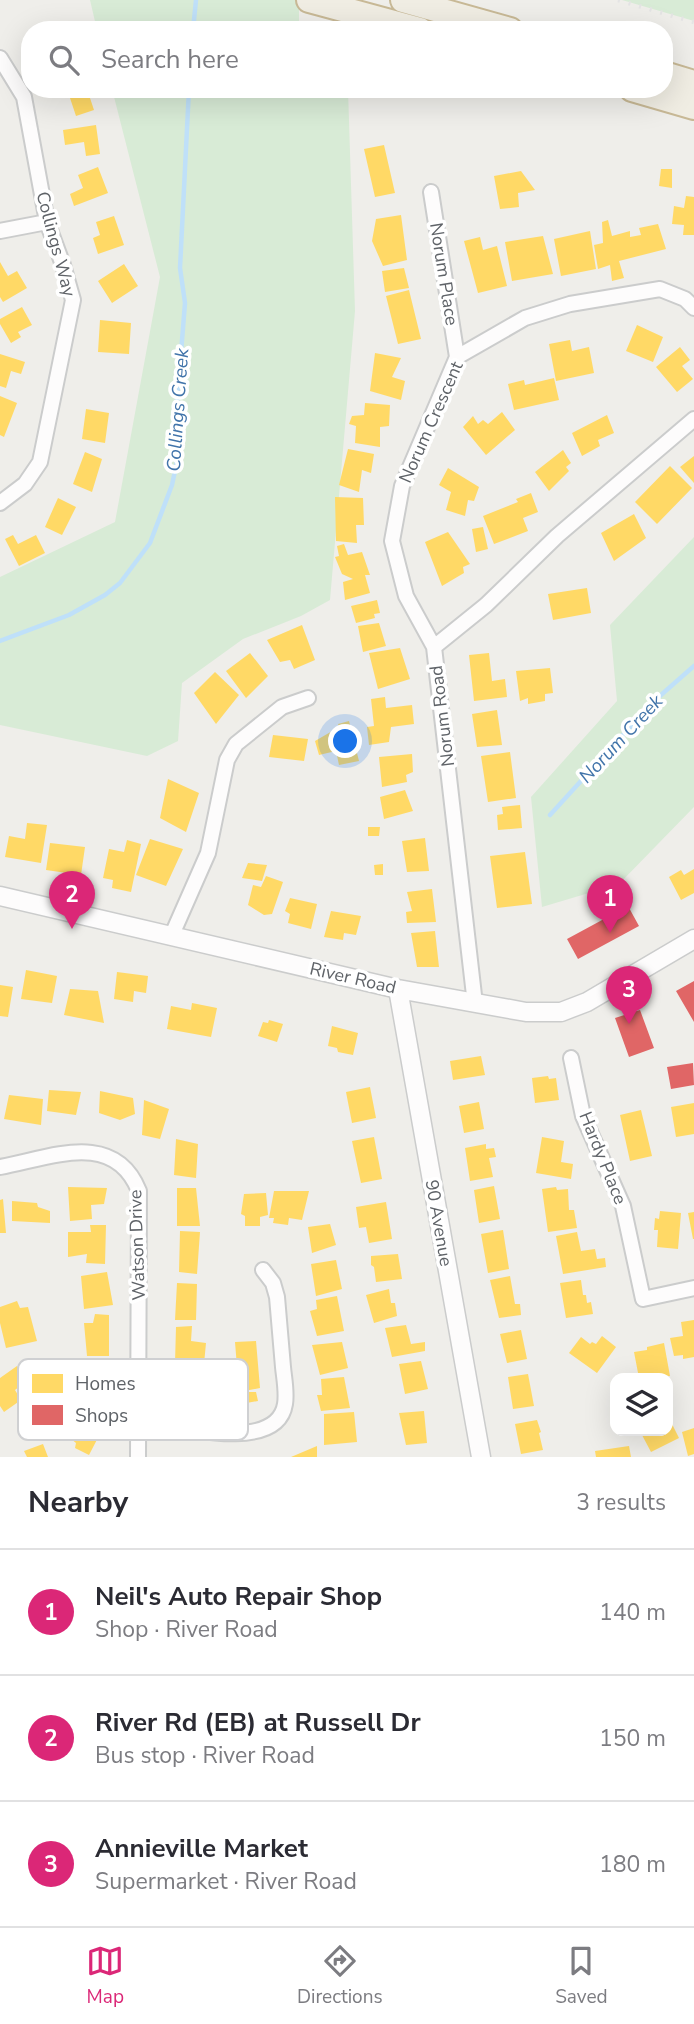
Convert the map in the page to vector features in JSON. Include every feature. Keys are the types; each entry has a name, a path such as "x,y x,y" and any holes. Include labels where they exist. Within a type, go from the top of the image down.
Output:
{"highway":[{"path":"309,0 387,21"},
{"path":"403,0 478,21"},
{"path":"673,77 694,83"},
{"path":"663,98 694,107"}],"street":[{"name":"Collings Way","path":"0,58 21,92"},
{"name":"Collings Way","path":"0,503 25,484 40,462 73,300 47,222 24,98"},
{"name":"Norum Place","path":"431,192 457,357"},
{"path":"0,231 47,222"},
{"name":"Norum Crescent","path":"434,647 406,596 392,541 402,486 457,357 525,318 570,304 660,289 685,299 694,308"},
{"name":"Norum Road","path":"475,1004 434,647 486,605 557,536 694,419"},
{"path":"170,937 208,853 227,760 236,744 282,708 308,698"},
{"name":"River Road","path":"0,896 398,989 526,1012 561,1012 599,996 694,939"},
{"name":"90 Avenue","path":"398,989 481,1457"},
{"name":"Hardy Place","path":"570,1058 583,1116 623,1206 643,1299 694,1288"},
{"name":"Watson Drive","path":"0,1167 86,1152 104,1153 124,1165 133,1176 139,1191 139,1359"},
{"path":"248,1434 272,1425 281,1417 285,1405 277,1297 273,1283 263,1270"}],"green space":[{"path":"90,0 299,0 299,21 95,21"},
{"path":"622,0 694,0 694,21"},
{"path":"114,98 348,98 355,311 330,600 301,616 243,639 182,683 178,741 147,756 0,725 0,577 115,522 160,277"},
{"path":"694,537 694,807 619,884 542,907 531,797 617,701 610,625"}],"building: Homes":[{"path":"70,98 90,98 94,110 76,116"},
{"path":"96,125 100,154 86,156 84,142 65,145 63,130"},
{"path":"384,145 395,193 375,197 364,149"},
{"path":"98,167 108,193 74,206 70,194 83,188 78,175"},
{"path":"661,169 672,169 672,188 659,186"},
{"path":"521,171 535,190 518,193 519,207 500,209 494,176"},
{"path":"686,196 694,197 694,235 683,235 684,225 672,224 674,206 684,208"},
{"path":"401,215 407,260 383,266 372,241 376,219"},
{"path":"114,216 124,245 98,254 93,238 100,235 96,222"},
{"path":"608,220 612,236 630,231 630,237 641,235 639,228 658,224 666,249 619,261 624,278 612,281 610,265 598,269 594,245 603,243 602,222"},
{"path":"590,231 596,269 561,276 554,239"},
{"path":"543,236 553,274 512,281 505,242"},
{"path":"480,237 483,250 497,246 507,286 478,293 464,241"},
{"path":"0,262 8,276 17,271 27,288 3,302 0,297"},
{"path":"124,264 138,286 112,303 98,281"},
{"path":"404,268 409,288 385,292 382,271"},
{"path":"409,290 421,339 398,344 386,296"},
{"path":"22,307 32,325 18,332 21,337 11,343 0,319"},
{"path":"100,320 131,323 129,354 98,352"},
{"path":"637,325 663,337 653,362 626,351"},
{"path":"570,340 572,351 589,347 594,373 556,381 549,344"},
{"path":"680,347 690,360 682,366 693,379 677,392 656,367"},
{"path":"375,353 401,358 392,377 405,381 401,400 370,391"},
{"path":"0,354 25,362 21,374 11,371 6,388 0,386"},
{"path":"554,378 559,400 514,410 508,384 524,380 525,385"},
{"path":"0,396 17,403 4,437 0,435"},
{"path":"365,403 390,405 389,426 380,427 380,447 355,443 356,426 349,424 352,416 364,415"},
{"path":"86,409 109,413 105,443 82,439"},
{"path":"502,412 515,430 486,455 463,427 473,416 478,424 483,420 488,424"},
{"path":"607,415 614,433 598,440 600,446 582,456 572,433"},
{"path":"348,449 374,454 371,473 362,470 359,492 339,485"},
{"path":"563,450 571,463 566,467 569,471 549,491 535,472"},
{"path":"85,452 102,459 92,492 73,484"},
{"path":"694,456 694,483 680,467"},
{"path":"670,466 692,488 657,524 635,502"},
{"path":"448,468 479,487 474,501 468,500 465,516 446,510 451,492 439,485"},
{"path":"531,493 538,512 523,518 528,531 494,544 483,516 518,502 516,499"},
{"path":"335,497 363,498 364,525 356,525 357,543 336,541"},
{"path":"58,498 76,507 62,535 45,527"},
{"path":"634,514 646,538 614,561 601,533"},
{"path":"483,527 488,549 476,552 472,529"},
{"path":"448,532 470,564 463,567 464,573 442,586 425,542"},
{"path":"13,535 18,544 36,535 45,553 19,566 5,539"},
{"path":"344,544 348,555 362,552 370,575 365,575 370,593 345,600 343,582 353,579 342,574 335,557 339,556 337,546"},
{"path":"587,588 591,613 553,620 548,594"},
{"path":"377,600 380,613 374,614 375,618 356,623 351,606"},
{"path":"379,623 386,646 363,652 358,626"},
{"path":"302,625 315,660 294,669 290,660 280,662 267,640"},
{"path":"400,648 410,679 378,689 369,653"},
{"path":"250,653 268,676 246,698 226,671"},
{"path":"489,653 492,681 505,679 507,697 474,701 469,655"},
{"path":"550,668 553,693 545,694 545,701 528,704 528,698 520,701 516,671"},
{"path":"215,672 239,695 216,724 194,693"},
{"path":"385,697 386,708 412,705 414,724 391,727 389,742 369,745 367,727 374,726 371,699"},
{"path":"497,710 502,745 477,747 472,714"},
{"path":"349,721 359,761 339,765 336,751 319,755 315,741 334,730 340,730 338,724"},
{"path":"273,735 308,739 304,761 269,757"},
{"path":"510,752 516,798 488,802 481,756"},
{"path":"412,754 413,772 406,775 407,782 382,787 379,757"},
{"path":"168,779 199,793 186,832 160,818"},
{"path":"405,790 413,811 384,819 380,797"},
{"path":"520,805 522,828 498,830 497,815 503,814 502,807"},
{"path":"27,823 47,825 41,863 5,857 9,836 25,839"},
{"path":"368,827 380,827 379,836 368,836"},
{"path":"425,838 429,871 407,872 402,841"},
{"path":"150,839 183,849 166,886 136,875"},
{"path":"127,840 141,844 131,892 112,888 113,880 103,878 109,849 124,852"},
{"path":"50,843 85,847 81,875 46,870"},
{"path":"525,852 532,904 497,908 490,856"},
{"path":"248,863 267,865 262,881 242,878"},
{"path":"383,864 383,875 375,875 374,865"},
{"path":"694,869 694,893 681,900 669,877 681,870 684,875"},
{"path":"266,876 283,882 272,914 264,915 248,905 253,885 261,887"},
{"path":"432,889 436,922 407,923 406,912 412,911 407,892"},
{"path":"290,898 317,904 311,929 288,923 290,914 285,911"},
{"path":"331,911 361,916 356,935 344,933 343,940 324,937"},
{"path":"435,931 439,967 417,967 411,933"},
{"path":"26,970 57,976 52,1003 21,999"},
{"path":"117,972 148,976 146,993 134,991 133,1002 114,999"},
{"path":"0,985 13,987 8,1017 0,1016"},
{"path":"70,989 98,991 104,1023 64,1015"},
{"path":"192,1003 217,1008 211,1037 167,1029 171,1006 191,1010"},
{"path":"269,1020 283,1024 277,1042 258,1036 263,1022 268,1023"},
{"path":"332,1026 358,1033 353,1055 338,1052 337,1048 328,1046"},
{"path":"481,1056 485,1075 453,1080 450,1061"},
{"path":"548,1076 549,1079 556,1078 559,1100 535,1103 532,1078"},
{"path":"370,1087 376,1118 352,1123 346,1092"},
{"path":"49,1090 81,1092 76,1115 47,1111"},
{"path":"100,1091 133,1098 135,1114 120,1120 99,1113"},
{"path":"9,1095 43,1099 41,1125 4,1119"},
{"path":"144,1100 169,1109 160,1139 142,1135"},
{"path":"479,1102 484,1129 464,1133 459,1106"},
{"path":"694,1103 694,1134 676,1137 671,1107"},
{"path":"641,1110 652,1156 630,1161 620,1115"},
{"path":"374,1137 382,1179 361,1183 352,1141"},
{"path":"542,1137 564,1141 561,1162 573,1164 571,1179 536,1173"},
{"path":"176,1139 198,1144 196,1178 174,1175"},
{"path":"486,1144 486,1149 494,1148 496,1157 489,1158 493,1177 470,1181 465,1148"},
{"path":"494,1186 500,1219 479,1223 474,1190"},
{"path":"68,1187 107,1188 104,1204 91,1205 92,1219 70,1221"},
{"path":"556,1187 557,1190 568,1189 569,1210 574,1210 577,1228 548,1232 542,1189"},
{"path":"177,1188 196,1188 200,1226 177,1226"},
{"path":"274,1191 309,1191 302,1220 289,1218 288,1225 273,1223 274,1218 269,1218"},
{"path":"266,1193 268,1215 260,1217 260,1226 245,1226 245,1216 241,1214 244,1194"},
{"path":"3,1199 6,1233 0,1233 0,1200"},
{"path":"12,1201 37,1203 38,1207 50,1211 50,1223 12,1221"},
{"path":"386,1202 392,1239 369,1243 366,1227 359,1228 356,1207"},
{"path":"660,1211 681,1213 678,1249 657,1247 658,1230 654,1230 655,1218 659,1219"},
{"path":"694,1212 694,1239 693,1239 688,1213"},
{"path":"330,1224 336,1245 312,1253 308,1227"},
{"path":"90,1225 106,1225 105,1264 86,1263 87,1254 68,1257 68,1232 91,1232"},
{"path":"503,1230 509,1269 488,1273 481,1234"},
{"path":"180,1231 200,1232 197,1274 179,1272"},
{"path":"577,1232 581,1251 595,1249 597,1259 605,1258 606,1267 563,1274 556,1236"},
{"path":"398,1254 402,1279 376,1282 371,1256"},
{"path":"336,1260 342,1289 316,1296 311,1264"},
{"path":"107,1272 113,1305 84,1309 81,1276"},
{"path":"510,1276 515,1304 520,1304 521,1315 499,1318 490,1280"},
{"path":"581,1280 583,1295 586,1295 587,1303 591,1302 593,1314 566,1318 560,1283"},
{"path":"177,1283 197,1284 196,1320 175,1320"},
{"path":"389,1289 397,1316 374,1323 366,1295"},
{"path":"337,1296 344,1331 317,1336 310,1311 317,1309 316,1300"},
{"path":"17,1301 20,1308 28,1307 37,1341 6,1348 0,1323 0,1307"},
{"path":"95,1314 109,1315 109,1356 87,1356 84,1323 93,1323"},
{"path":"694,1320 694,1357 683,1359 683,1355 674,1356 670,1338 683,1336 681,1322"},
{"path":"406,1325 411,1344 425,1342 425,1351 392,1357 385,1328"},
{"path":"192,1326 191,1341 206,1343 204,1359 175,1359 176,1327"},
{"path":"521,1330 527,1359 507,1363 500,1334"},
{"path":"602,1336 616,1347 597,1373 569,1353 581,1337 590,1344 596,1344"},
{"path":"256,1341 260,1388 248,1390 248,1359 236,1359 235,1342"},
{"path":"342,1342 348,1368 320,1375 312,1345"},
{"path":"664,1343 669,1373 638,1373 634,1352 647,1350 647,1347"},
{"path":"421,1361 428,1389 405,1394 399,1364"},
{"path":"18,1367 18,1388 15,1390 18,1402 4,1412 0,1406 0,1378"},
{"path":"528,1374 534,1406 513,1409 508,1377"},
{"path":"344,1377 350,1408 321,1411 317,1395 322,1395 321,1379"},
{"path":"248,1392 256,1392 258,1401 248,1403"},
{"path":"424,1411 427,1443 406,1445 399,1413"},
{"path":"354,1412 357,1442 324,1445 324,1414"},
{"path":"537,1420 543,1450 521,1454 515,1424"},
{"path":"673,1426 679,1438 651,1452 643,1436 673,1436"},
{"path":"694,1428 694,1454 688,1456 682,1432"},
{"path":"72,1440 97,1440 89,1455 75,1448 76,1443"},
{"path":"43,1444 48,1457 27,1457 24,1451"},
{"path":"317,1446 317,1457 291,1457"},
{"path":"629,1446 631,1457 596,1457 595,1451"}],"building: Shops":[{"path":"628,906 639,926 578,959 567,939"},
{"path":"694,981 694,1022 676,991"},
{"path":"640,1010 654,1048 629,1057 615,1018"},
{"path":"693,1063 694,1085 671,1089 667,1067"}],"waterway":[{"name":"Collings Creek","path":"194,21 196,0"},
{"name":"Collings Creek","path":"0,641 69,615 105,595 120,583 150,543 172,485 179,452 177,403 185,303 180,268 189,98"},
{"name":"Norum Creek","path":"550,815 653,702 694,666"}],"railway":[{"path":"618,0 694,22"}],"place":[{"name":"River Rd (EB) at Russell Dr","path":"72,929"},
{"name":"Neil's Auto Repair Shop","path":"610,933"},
{"name":"Annieville Market","path":"629,1024"}]}
